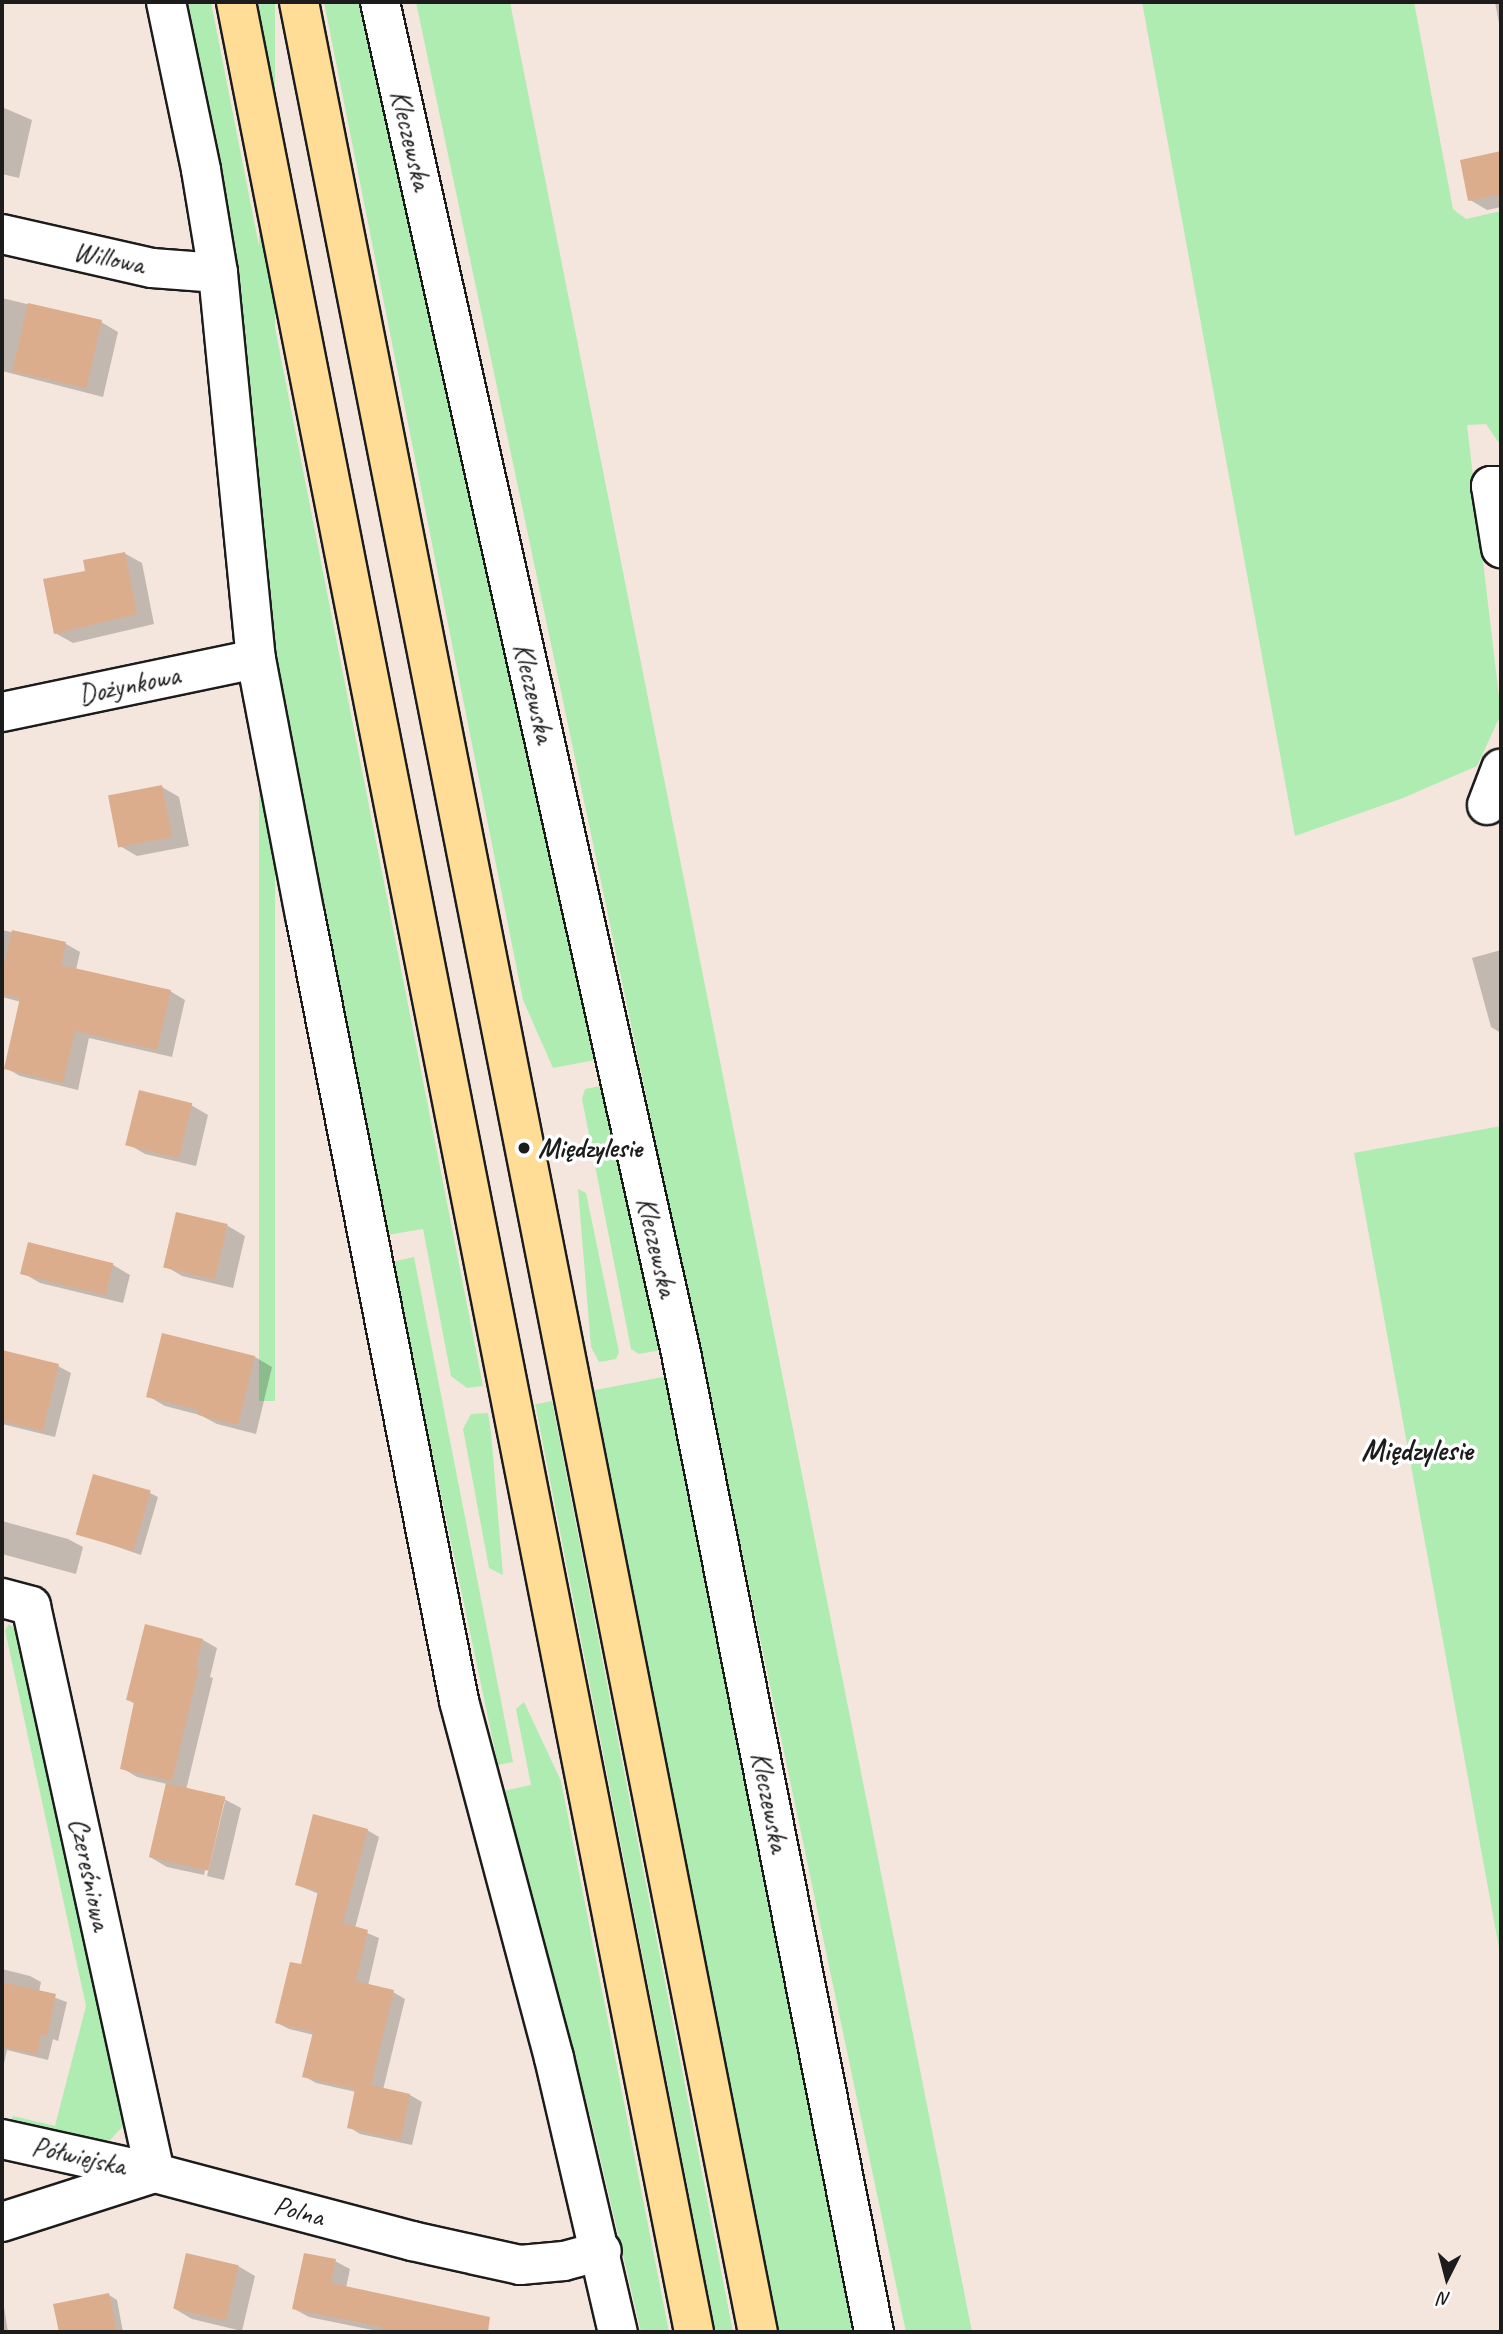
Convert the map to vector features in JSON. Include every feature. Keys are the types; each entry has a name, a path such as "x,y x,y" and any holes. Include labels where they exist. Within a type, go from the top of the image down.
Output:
{"main road":[{"path":"236,2 694,2332"},
{"path":"299,2 758,2332"}],"street":[{"path":"166,2 201,170 218,273 256,659 459,1701 602,2251 618,2332"},
{"name":"Kleczewska","path":"380,2 682,1358 874,2332"},
{"name":"Willowa","path":"2,234 152,268 218,273"},
{"path":"1501,485 1491,486 1501,548"},
{"name":"Dożynkowa","path":"2,712 256,659"},
{"path":"1487,805 1501,769"},
{"name":"Czereśniowa","path":"2,1598 32,1606 155,2173"},
{"name":"Półwiejska","path":"2,2139 155,2173"},
{"path":"2,2222 155,2173"},
{"name":"Polna","path":"155,2173 412,2241 520,2265 564,2261 602,2251"}],"green space":[{"path":"184,2 211,2 483,1386 467,1388 451,1376 423,1229 387,1235 281,697 267,589 235,247"},
{"path":"259,2 275,2 275,1401 259,1401"},
{"path":"324,2 361,2 595,1060 553,1068 523,1000"},
{"path":"416,2 510,2 972,2332 906,2332"},
{"path":"1142,2 1414,2 1453,209 1466,219 1501,211 1501,446 1486,424 1467,425 1501,714 1477,766 1403,798 1295,836"},
{"path":"601,1086 661,1350 639,1354 631,1349 582,1099 585,1089"},
{"path":"1501,1126 1501,1959 1354,1153"},
{"path":"578,1189 586,1193 619,1352 616,1359 599,1362 591,1347"},
{"path":"414,1257 513,1762 498,1765 392,1262"},
{"path":"668,1376 854,2332 777,2332 594,1390"},
{"path":"552,1401 733,2332 716,2332 535,1404"},
{"path":"488,1413 503,1575 489,1568 463,1429 471,1414"},
{"path":"9,1624 22,1634 125,2124 110,2140 91,2144 10,2125 13,2116 55,2126 86,2006 5,1630"},
{"path":"524,1702 561,1781 669,2332 641,2332 592,2123 503,1791 531,1785 516,1709"}],"building":[{"path":"1501,151 1501,194 1468,201 1460,160"},
{"path":"28,303 102,320 86,388 12,371"},
{"path":"125,552 137,614 54,634 43,579 85,571 83,560"},
{"path":"162,785 172,837 118,848 108,795"},
{"path":"12,930 66,942 61,965 171,990 157,1050 75,1031 63,1083 4,1069 20,998 2,994 2,973"},
{"path":"139,1090 192,1103 179,1159 125,1145"},
{"path":"176,1212 228,1224 215,1279 163,1268"},
{"path":"28,1242 113,1263 105,1295 20,1274"},
{"path":"162,1333 255,1356 238,1425 198,1415 199,1410 146,1397"},
{"path":"2,1350 59,1364 43,1431 2,1421"},
{"path":"93,1474 151,1491 133,1551 76,1535"},
{"path":"145,1624 203,1639 196,1667 199,1668 172,1781 120,1769 134,1702 126,1700"},
{"path":"166,1783 225,1797 208,1871 149,1857"},
{"path":"313,1814 368,1829 343,1923 368,1930 356,1981 394,1990 371,2085 410,2094 401,2140 347,2128 355,2089 302,2077 313,2032 275,2023 290,1962 301,1964 318,1891 295,1885"},
{"path":"2,1982 56,1994 47,2036 41,2034 37,2054 2,2047"},
{"path":"186,2253 239,2265 226,2321 173,2309"},
{"path":"304,2253 336,2259 331,2283 490,2317 488,2332 380,2332 382,2327 292,2309"},
{"path":"109,2293 117,2332 59,2332 53,2304"}],"place":[{"name":"Międzylesie","path":"524,1148"}],"district":[{"name":"Międzylesie","path":"1417,1450"}]}
